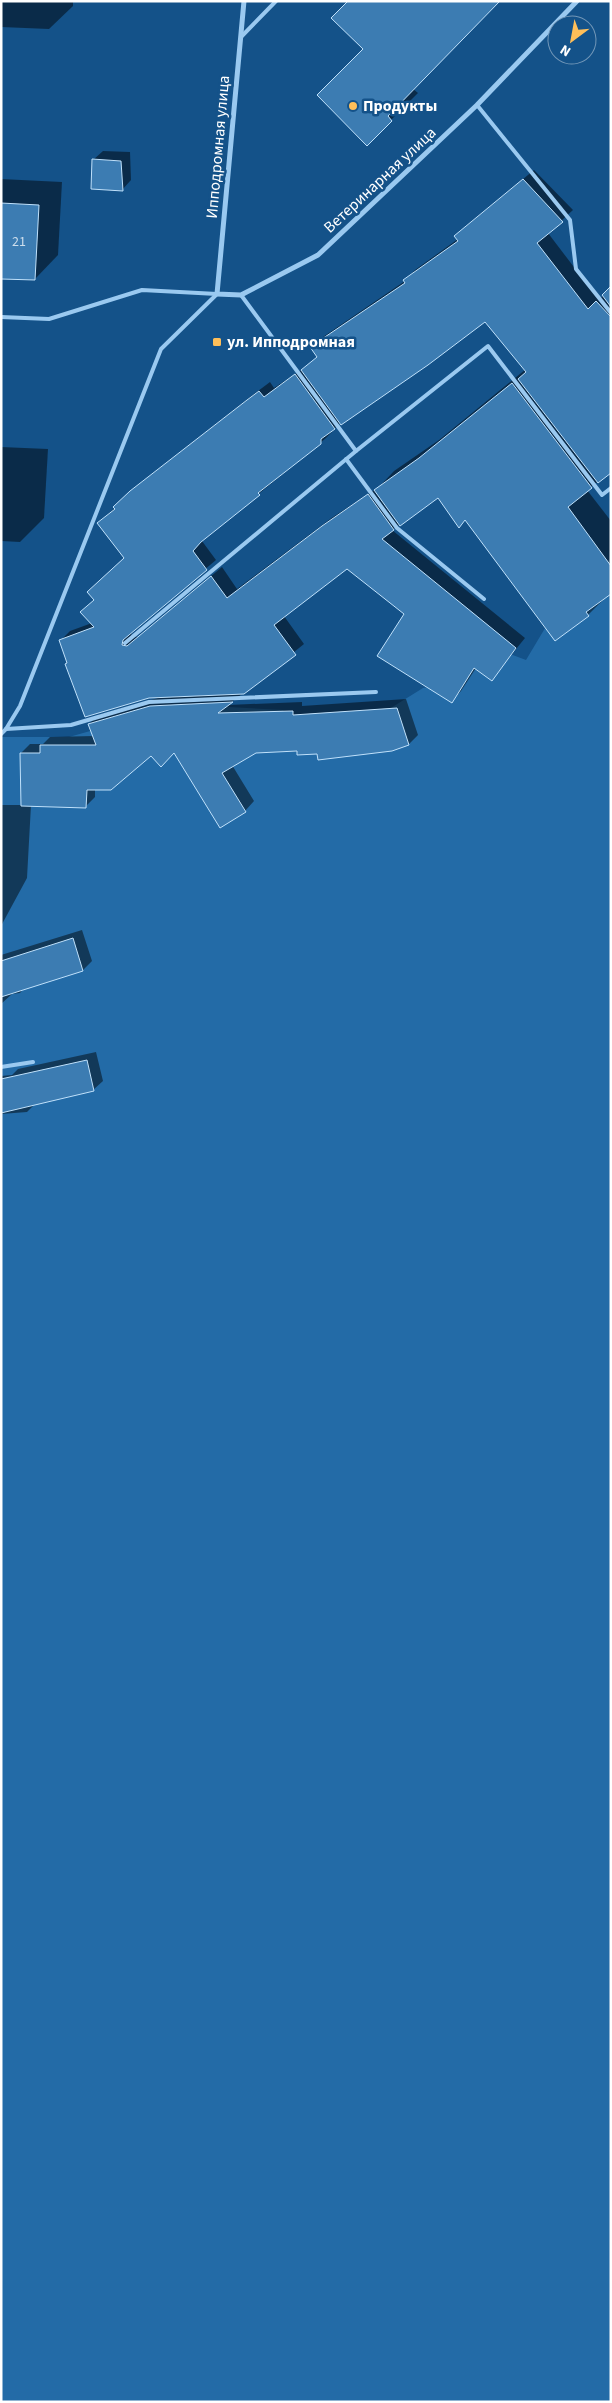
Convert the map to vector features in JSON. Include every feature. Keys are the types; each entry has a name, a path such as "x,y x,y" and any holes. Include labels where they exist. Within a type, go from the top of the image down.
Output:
{"street":[{"name":"Ипподромная улица","path":"217,294 244,1"},
{"name":"Ветеринарная улица","path":"217,294 241,295 318,255 477,105 577,1"}],"lane":[{"path":"240,38 276,1"},
{"path":"477,105 570,220 576,269 611,313"},
{"path":"1,317 49,319 142,290 217,294"},
{"path":"1,734 20,706 161,349 217,294"},
{"path":"241,295 356,451"},
{"path":"125,643 346,459 488,346 602,495 611,488"},
{"path":"346,459 397,528 484,599"},
{"path":"6,729 71,725 149,702 376,692"},
{"path":"1,1067 33,1062"}],"shaded area":[{"path":"611,559 611,2402 1,2402 1,737 69,737 136,718 192,705 283,710 308,741 386,711 423,688 448,683 484,644 526,660 578,573"}],"building":[{"path":"348,1 500,1 388,116 392,121 367,146 317,95 363,49 331,18"},
{"path":"92,159 121,161 123,191 91,189"},
{"path":"523,179 563,222 537,243 588,309 596,301 611,317 611,473 598,483 518,379 526,372 485,322 428,365 341,425 301,370 317,357 310,347 405,283 403,280 458,241 454,236"},
{"path":"1,203 39,205 35,280 1,279"},
{"path":"611,286 611,307 602,295"},
{"path":"295,374 335,429 321,439 321,444 258,493 260,495 201,542 193,551 207,570 123,640 122,645 127,646 211,576 227,598 322,526 368,494 394,530 382,539 516,648 492,681 474,668 452,703 377,656 404,614 347,569 274,625 296,655 244,694 149,698 85,717 65,664 67,663 59,640 94,627 80,612 94,600 87,592 124,558 97,523 115,509 113,507 130,491 247,400 259,391 264,397"},
{"path":"512,383 592,488 568,507 611,566 611,594 586,612 589,616 555,641 465,520 459,528 438,498 400,526 374,490 419,458"},
{"path":"233,702 218,713 293,711 293,715 397,708 409,745 392,751 318,760 317,754 297,755 297,751 256,753 222,773 246,812 220,828 174,753 161,767 151,756 111,790 87,790 86,808 21,806 20,753 40,753 40,745 96,745 88,724 150,706"},
{"path":"73,938 83,971 1,997 1,961"},
{"path":"87,1060 94,1091 1,1113 1,1079"}],"place":[{"name":"Продукты","path":"353,106"},
{"name":"ул. Ипподромная","path":"217,342"}]}
